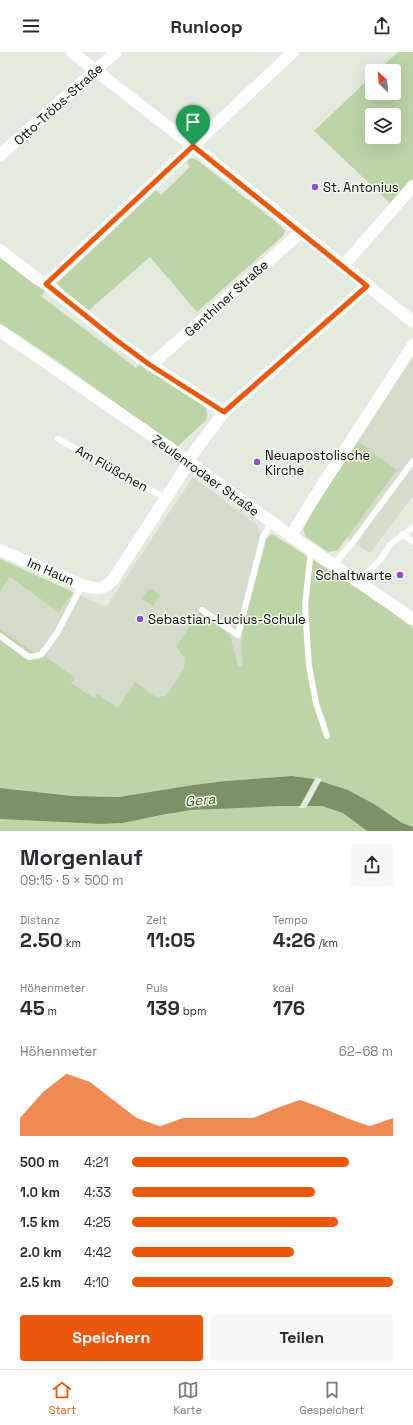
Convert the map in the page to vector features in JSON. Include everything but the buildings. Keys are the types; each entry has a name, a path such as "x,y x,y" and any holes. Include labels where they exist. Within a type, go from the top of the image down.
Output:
{"street":[{"path":"72,52 193,146 413,322"},
{"name":"Otto-Tröbs-Straße","path":"0,156 116,52"},
{"path":"46,284 293,52"},
{"path":"343,266 413,186"},
{"name":"Genthiner Straße","path":"150,365 301,232"},
{"path":"0,250 150,365 224,412"},
{"path":"165,498 188,462 224,412 367,286"},
{"name":"Zeulenrodaer Straße","path":"0,331 170,448 291,536 413,619"},
{"path":"291,536 413,345"},
{"name":"Im Haun","path":"0,550 82,585 102,588 113,580 165,498"}],"lane":[{"name":"Am Flüßchen","path":"58,439 165,498"},
{"path":"334,564 353,542 413,461"},
{"path":"202,610 238,635 264,537 272,522"},
{"path":"359,581 380,560 391,544 413,527"},
{"path":"402,534 413,542"},
{"path":"311,549 305,606 309,666 316,703 328,736"},
{"path":"0,636 29,657 41,655 57,632 82,585"}],"shaded area":[{"path":"398,52 413,52 413,182 392,205 314,131 365,83 365,100 401,100 401,64 385,64"},
{"path":"193,158 281,226 285,230 283,236 197,312 150,257 88,311 69,297 57,283 156,190 161,195 190,167 187,162 189,159"},
{"path":"0,256 46,290 41,296 136,368 140,364 206,407 206,420 177,447 53,358 0,323"},
{"path":"413,350 413,496 370,553 347,538 397,470 355,439"},
{"path":"355,439 397,470 338,550 328,552 305,536 303,529 341,460"},
{"name":"Sebastian-Lucius-Schule","path":"193,477 257,525 260,535 267,538 271,536 287,678 0,746 0,559 106,607"},
{"path":"272,534 365,593 413,628 413,831 358,795 314,779 292,776 225,781 119,797 73,796 0,788 0,629 32,651 45,656 75,678 71,683 94,698 97,694 118,708 135,682 156,697 166,696 184,669 185,659 176,646 200,612 230,635 238,667 243,666 241,648 243,628 267,538"},
{"path":"0,559 73,592 59,612 10,577 0,591"},
{"path":"150,588 160,595 153,606 142,599"},
{"path":"282,806 322,806 343,813 367,831 0,831 0,819 101,824 123,823 184,811"}],"water":[{"name":"Gera","path":"292,776 314,779 348,790 374,804 402,823 413,827 413,831 367,831 343,813 322,806 282,806 191,810 123,823 101,824 0,819 0,788 73,796 119,797 225,781"}],"pier":[{"path":"316,777 322,779 306,808 299,808"}],"place":[{"name":"St. Antonius","path":"315,187"},
{"name":"Neuapostolische Kirche","path":"257,462"},
{"name":"Schaltwarte","path":"400,575"},
{"name":"Sebastian-Lucius-Schule","path":"140,619"}],"route":[{"path":"193,146 367,286 224,412 150,365 46,284 193,146"}]}
